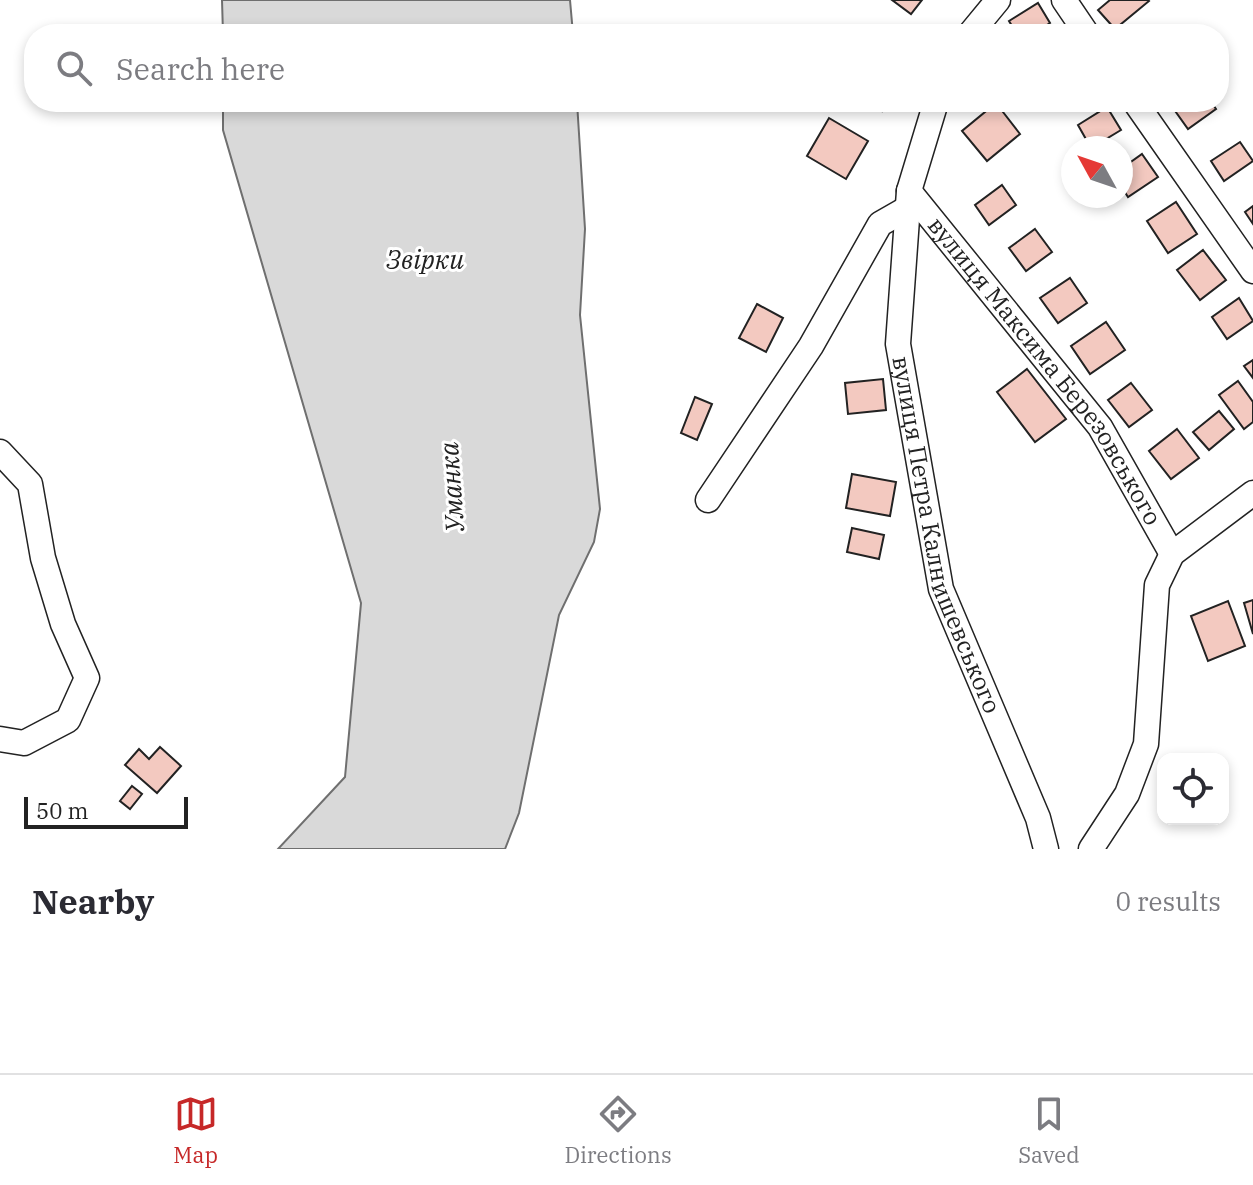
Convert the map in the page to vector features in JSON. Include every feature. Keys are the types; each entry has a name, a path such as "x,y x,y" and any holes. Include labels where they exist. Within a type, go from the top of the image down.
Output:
{"street":[{"path":"978,24 998,0"},
{"path":"1064,0 1080,24"},
{"name":"вулиця Петра Калнишевського","path":"933,112 908,200 898,344 941,589 1038,818 1046,849"},
{"path":"1142,112 1253,271"},
{"path":"708,500 811,346 880,224 908,200"},
{"name":"вулиця Максима Березовського","path":"908,200 1100,427 1172,554"},
{"path":"0,452 30,484 43,558 63,624 87,678 68,720 24,743 0,739"},
{"path":"1091,849 1127,794 1146,744 1157,585 1172,554 1253,493"}],"water":[{"path":"222,0 570,0 572,24 223,24"},
{"name":"Звірки","path":"223,112 578,112 585,229 580,315 600,509 594,542 559,615 519,813 505,849 278,849 345,777 361,603 223,130"}],"building":[{"path":"892,0 922,0 911,14"},
{"path":"1110,0 1149,1 1121,24 1111,24 1098,10"},
{"path":"1038,3 1050,23 1011,24 1009,21"},
{"path":"985,112 1003,112 1020,134 987,161 962,131"},
{"path":"1099,112 1110,112 1121,130 1111,136 1084,136 1078,125"},
{"path":"1176,112 1212,112 1188,129"},
{"path":"829,118 868,141 846,179 807,156"},
{"path":"1240,142 1253,161 1224,181 1211,161"},
{"path":"1142,154 1158,177 1133,194 1133,160"},
{"path":"1002,185 1016,205 989,225 975,205"},
{"path":"1176,202 1197,234 1168,253 1147,221"},
{"path":"1253,206 1253,224 1245,212"},
{"path":"1035,229 1052,252 1026,271 1009,248"},
{"path":"1203,250 1226,280 1200,300 1177,270"},
{"path":"1070,278 1087,303 1058,323 1040,298"},
{"path":"1239,298 1253,321 1227,339 1212,317"},
{"path":"757,304 783,318 766,352 739,338"},
{"path":"1106,322 1125,350 1090,374 1071,346"},
{"path":"1253,360 1253,378 1244,366"},
{"path":"1027,369 1066,419 1035,442 997,392"},
{"path":"883,379 886,410 848,414 845,383"},
{"path":"1238,381 1253,402 1253,422 1244,429 1219,395"},
{"path":"1131,383 1152,410 1129,427 1108,400"},
{"path":"695,397 712,404 697,440 681,433"},
{"path":"1219,411 1234,429 1209,450 1193,432"},
{"path":"1177,429 1199,458 1171,479 1149,451"},
{"path":"852,474 896,482 890,516 846,508"},
{"path":"852,528 884,535 879,559 847,552"},
{"path":"1253,600 1253,634 1244,603"},
{"path":"1228,601 1245,646 1208,661 1191,616"},
{"path":"160,747 181,766 157,793 125,765 139,749 149,759"},
{"path":"132,786 142,794 130,809 120,801"}],"water label":[{"name":"Уманка","path":"452,487"}]}
